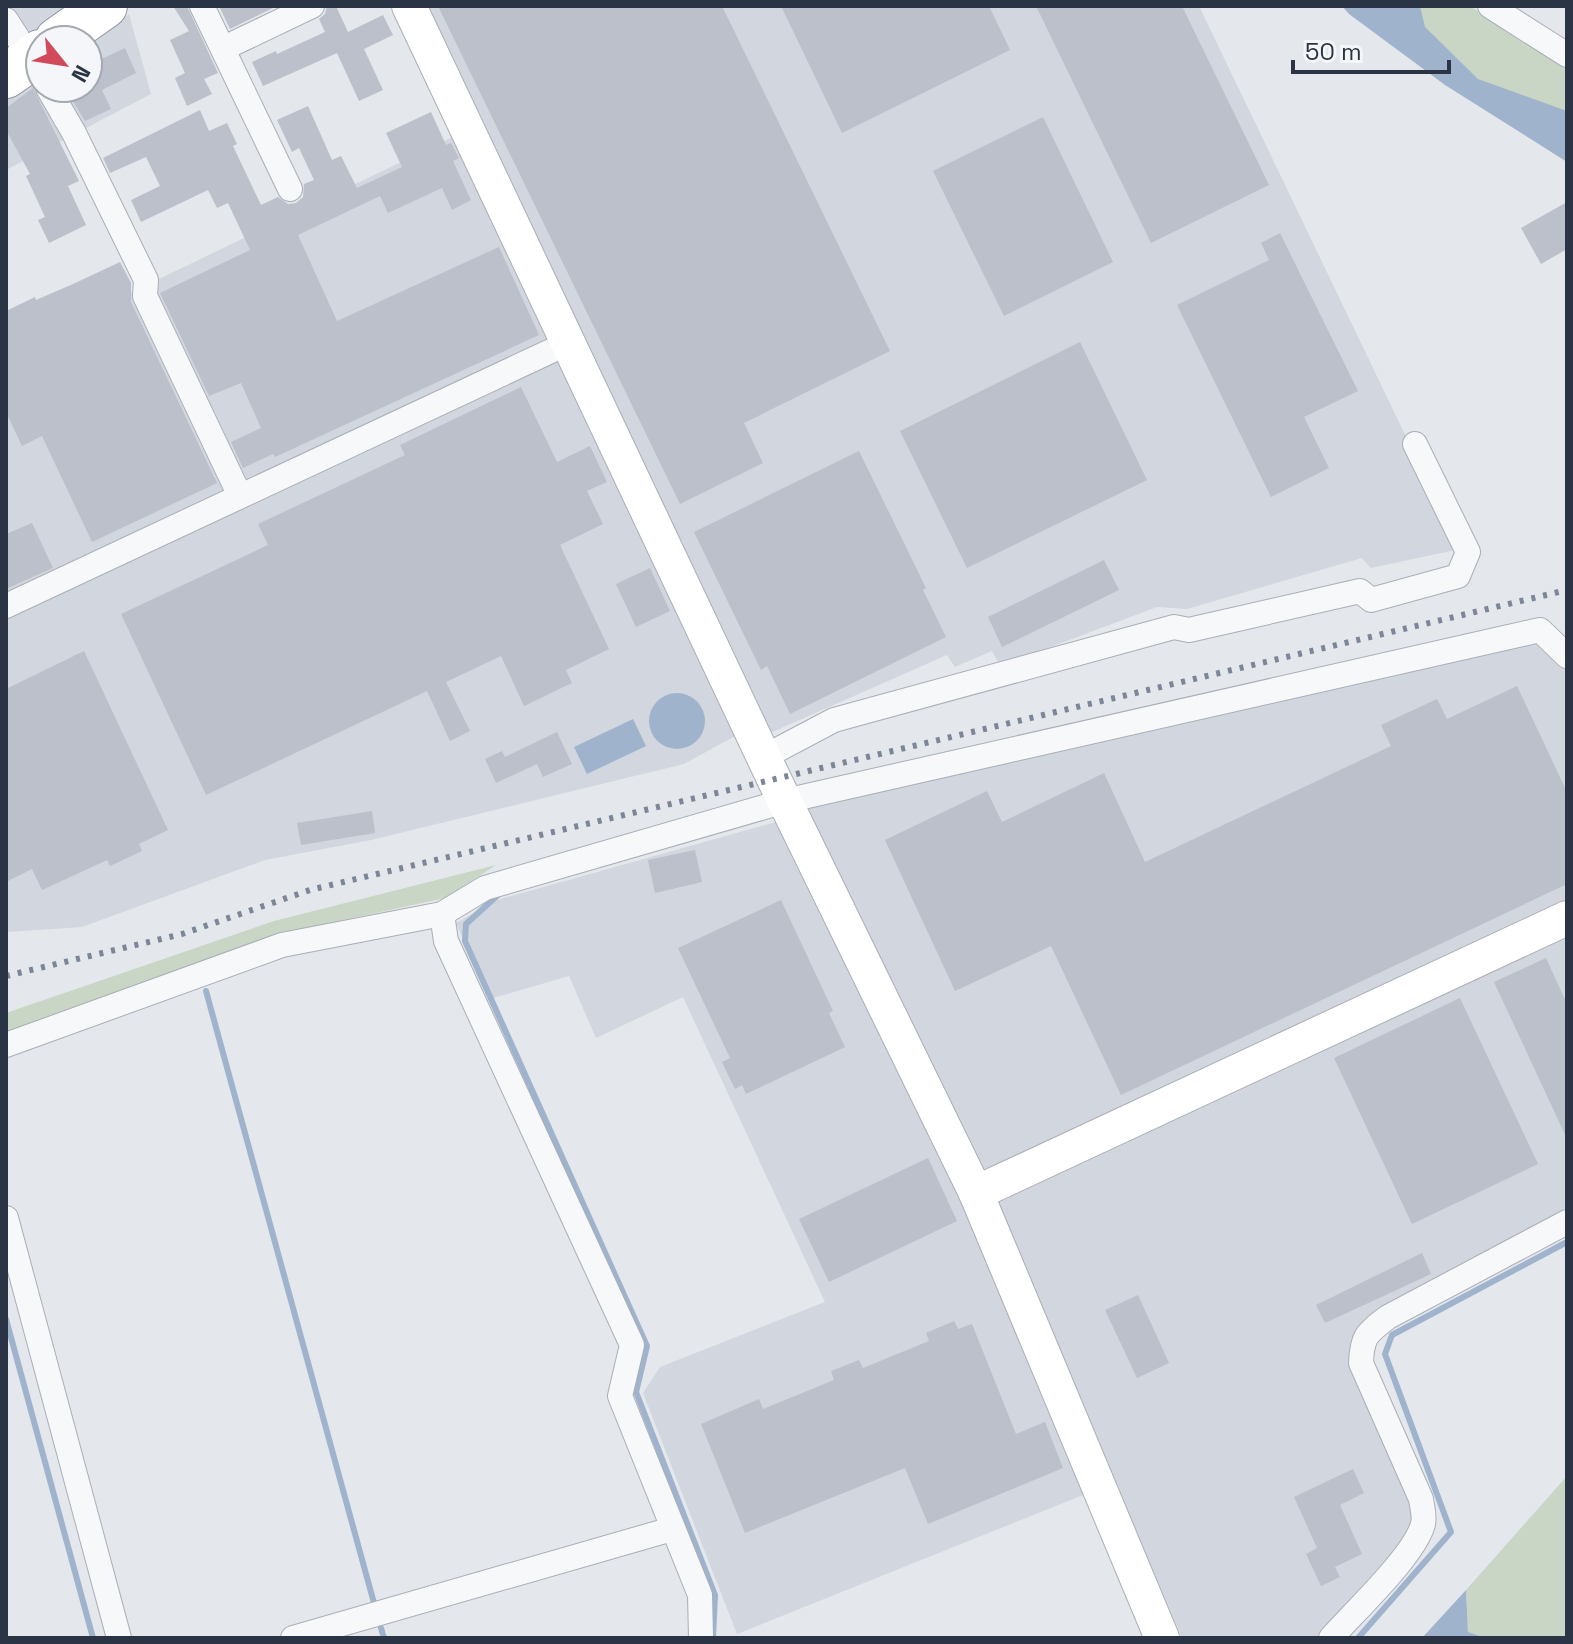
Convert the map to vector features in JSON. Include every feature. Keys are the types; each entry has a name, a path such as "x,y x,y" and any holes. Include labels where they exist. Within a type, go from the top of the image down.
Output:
{"highway":[{"path":"84,24 105,6"}],"street":[{"path":"202,6 290,189"},
{"path":"224,48 312,6"},
{"path":"409,6 785,801 976,1193 1162,1638"},
{"path":"1490,6 1567,55"},
{"path":"6,20 24,46"},
{"path":"58,104 146,280 145,296 240,496"},
{"path":"6,606 568,343"},
{"path":"764,757 834,720 1174,627 1189,630 1360,591 1371,600 1458,576 1468,552 1415,444"},
{"path":"6,1045 282,945 442,914 485,888 785,801 1540,630 1567,656"},
{"path":"442,914 446,941 632,1345 620,1396 700,1595 701,1638"},
{"path":"976,1193 1567,918"},
{"path":"6,1218 119,1638"},
{"path":"1331,1638 1405,1555 1419,1535 1424,1519 1421,1499 1361,1363 1362,1343 1369,1332 1388,1317 1567,1222"},
{"path":"293,1638 672,1529"}],"shaded area":[{"path":"6,6 74,6 51,24 24,24 24,40 6,13"},
{"path":"427,6 1199,6 1460,549 1371,568 1362,558 1187,609 1157,607 1000,666 992,651 955,667 947,655 770,733"},
{"path":"129,14 151,94 6,170 6,99 24,87 24,104 104,104 104,32"},
{"path":"457,135 735,736 684,764 371,840 265,860 82,927 6,932 6,353"},
{"path":"1542,637 1567,663 1567,1214 1360,1330 1418,1511 1411,1535 1318,1638 1182,1638 1008,1229 803,805"},
{"path":"776,822 980,1238 1088,1493 737,1634 643,1393 660,1367 825,1302 683,997 596,1038 569,976 490,999 456,923 497,900"}],"green space":[{"path":"1389,6 1470,6 1567,67 1567,126 1478,79"},
{"path":"496,865 445,898 279,934 6,1036 6,1013 274,921"},
{"path":"1567,1476 1567,1638 1462,1638 1468,1632 1466,1590"}],"water":[{"path":"1342,6 1420,6 1425,27 1478,79 1567,111 1567,162 1445,85"},
{"path":"677,693 697,701 705,721 697,741 677,749 657,741 649,721 657,701"},
{"path":"633,719 646,746 587,774 574,747"},
{"path":"1466,1590 1468,1632 1485,1638 1422,1638"}],"building":[{"path":"173,6 187,6 218,73 204,79 212,94 187,106 175,78 185,73 170,40 189,31"},
{"path":"219,6 277,6 230,29"},
{"path":"327,6 336,6 348,32 383,15 393,35 364,49 383,90 359,101 337,53 263,86 252,62 325,32 319,19 325,14"},
{"path":"438,6 722,6 890,351 744,423 763,463 680,504"},
{"path":"781,6 989,6 1010,50 842,133"},
{"path":"1036,6 1182,6 1269,185 1151,243"},
{"path":"125,48 136,73 104,89 104,58"},
{"path":"104,94 111,109 85,121 75,104 104,104"},
{"path":"24,95 24,104 41,104 79,181 68,186 86,225 49,243 38,220 45,217 26,176 30,174 6,130 6,108"},
{"path":"308,106 332,160 341,156 357,188 402,167 386,133 431,112 446,145 451,143 459,158 453,161 471,200 452,210 442,188 388,213 380,196 298,235 337,321 499,247 539,335 275,457 273,454 243,468 231,442 261,428 241,383 209,396 160,293 250,250 228,203 217,208 208,190 141,222 131,200 160,186 146,157 110,173 103,158 200,110 209,131 227,123 237,144 233,146 261,205 278,197 288,204 296,203 303,197 304,184 314,180 299,148 292,152 277,120"},
{"path":"1043,117 1113,262 1004,316 933,171"},
{"path":"1567,202 1567,249 1541,264 1521,228"},
{"path":"1280,233 1358,391 1304,417 1329,468 1271,497 1177,305 1269,260 1261,243"},
{"path":"120,262 131,283 131,302 217,483 92,542 42,436 22,446 6,412 6,311"},
{"path":"1080,342 1147,480 967,568 900,431"},
{"path":"521,387 557,462 590,446 607,482 587,491 603,524 560,545 609,649 566,670 572,683 524,706 501,656 446,682 470,731 450,741 427,691 206,795 121,614 268,545 258,524 405,455 400,445"},
{"path":"859,451 926,588 923,590 946,637 790,714 767,666 761,670 694,532"},
{"path":"32,523 53,568 6,589 6,534"},
{"path":"1104,560 1119,590 1002,647 988,617"},
{"path":"650,568 670,611 636,627 616,584"},
{"path":"84,651 168,830 139,844 142,851 110,866 107,860 42,890 32,869 6,882 6,689"},
{"path":"1517,686 1567,792 1567,884 1121,1095 1051,946 955,991 885,840 987,791 1002,822 1104,773 1145,862 1391,746 1381,725 1437,699 1447,719"},
{"path":"557,732 572,764 543,777 537,764 496,783 485,759 502,751 505,757"},
{"path":"372,811 375,833 301,845 297,823"},
{"path":"695,850 702,882 655,893 648,860"},
{"path":"781,900 833,1011 829,1013 845,1047 746,1094 742,1085 735,1089 722,1062 730,1058 678,948"},
{"path":"1546,958 1567,1004 1567,1139 1494,982"},
{"path":"1460,998 1538,1164 1412,1224 1334,1058"},
{"path":"928,1158 957,1221 829,1282 799,1219"},
{"path":"1422,1253 1431,1274 1325,1323 1316,1305"},
{"path":"1138,1295 1169,1363 1137,1378 1105,1310"},
{"path":"954,1321 958,1329 972,1324 1016,1434 1045,1422 1063,1468 928,1524 905,1468 745,1533 701,1424 759,1399 763,1409 834,1380 831,1371 859,1360 863,1368 929,1341 926,1333"},
{"path":"1353,1469 1364,1493 1340,1505 1362,1554 1335,1567 1340,1577 1321,1586 1306,1554 1317,1548 1294,1497"}],"waterway":[{"path":"498,895 466,924 465,941 647,1346 636,1392 715,1595 713,1638"},
{"path":"206,991 374,1603"},
{"path":"1358,1638 1451,1532 1385,1354 1392,1335 1567,1242"},
{"path":"6,1319 93,1638"},
{"path":"381,1628 384,1638"}],"railway":[{"path":"6,976 182,934 310,890 1567,590"}]}
